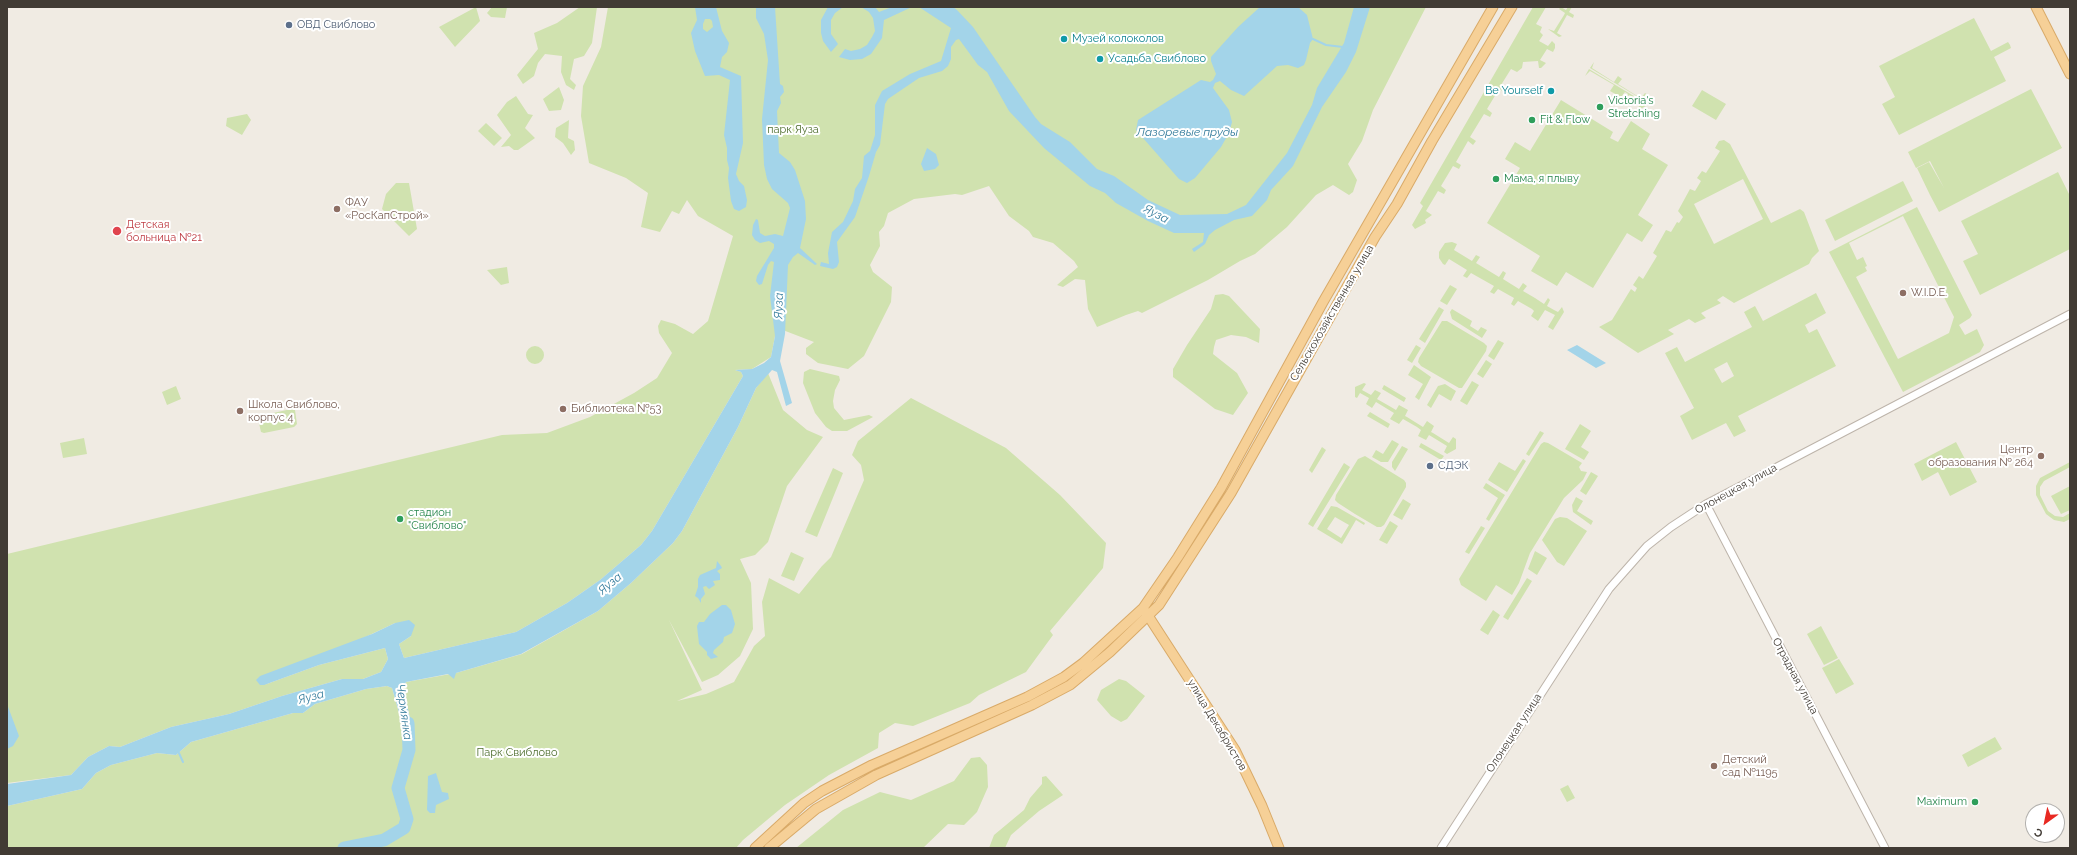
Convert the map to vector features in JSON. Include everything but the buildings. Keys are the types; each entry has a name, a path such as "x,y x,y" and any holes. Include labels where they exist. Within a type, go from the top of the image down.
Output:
{"main road":[{"name":"Сельскохозяйственная улица","path":"755,848 798,808 822,791 872,765 1027,697 1064,677 1083,663 1143,608 1178,557 1221,488 1304,335 1493,7"},
{"name":"Сельскохозяйственная улица","path":"770,848 788,830 816,809 876,775 1032,705 1070,685 1110,652 1163,600 1231,493 1371,244 1397,204 1432,141 1512,7"},
{"path":"2036,7 2070,74"},
{"name":"улица Декабристов","path":"1143,608 1241,761 1279,848"}],"street":[{"name":"Олонецкая улица","path":"1441,848 1609,588 1648,546 1671,527 1706,504 2070,314"},
{"name":"Отрадная улица","path":"1706,504 1885,848"}],"green space":[{"path":"476,7 480,21 455,47 439,27"},
{"path":"492,7 507,7 505,18 491,17 487,13"},
{"path":"580,7 597,7 592,43 584,56 574,59 570,79 576,85 574,90 566,85 561,72 562,56 545,54 538,63 534,76 523,84 517,75 538,49 534,33 557,23"},
{"name":"парк Яуза","path":"608,7 1426,7 1373,110 1362,141 1348,164 1357,180 1353,192 1349,195 1333,185 1316,195 1287,227 1255,254 1208,280 1142,313 1138,311 1097,327 1088,309 1085,280 1075,279 1063,287 1057,285 1078,267 1074,261 1053,243 1033,237 1029,231 1009,216 989,186 962,195 955,194 914,199 888,213 884,226 879,232 880,246 870,265 873,272 892,287 891,302 864,356 848,369 818,363 806,354 806,348 814,342 775,327 771,357 752,369 735,370 741,372 743,376 652,531 641,545 600,580 567,603 516,632 404,658 399,644 411,636 395,623 264,685 319,665 385,648 388,659 381,672 363,679 342,679 282,696 229,714 171,727 120,747 109,746 88,757 71,775 7,783 7,554 502,435 547,433 590,417 634,393 657,378 672,353 659,333 658,326 661,320 675,324 693,334 708,321 733,236 698,216 687,200 679,214 672,211 660,232 641,227 648,193 626,178 589,163 581,116 583,86 601,47"},
{"path":"1533,7 1546,7 1536,24 1542,27 1540,32 1543,35 1539,41 1548,46 1552,41 1555,44 1553,52 1547,49 1540,60 1546,63 1541,68 1539,68 1538,61 1523,62 1522,68 1517,72 1511,69 1501,85 1507,88 1504,92 1499,89 1487,109 1492,113 1490,117 1484,114 1470,137 1476,141 1473,145 1468,141 1456,162 1461,165 1459,169 1453,166 1441,186 1446,190 1444,194 1438,191 1426,211 1432,215 1425,220 1426,223 1415,229 1412,225 1423,206 1420,203"},
{"path":"1561,7 1566,10 1568,7 1572,7 1569,12 1574,15 1573,18 1567,15 1557,33 1562,36 1559,37 1548,29 1554,31 1564,15 1565,13 1559,9"},
{"path":"1974,18 1991,51 2008,42 2010,45 2011,48 1994,57 2006,81 1899,135 1882,104 1895,97 1879,66"},
{"path":"1594,62 1592,68 1614,82 1618,76 1622,79 1618,84 1641,98 1645,93 1648,95 1650,100 1648,103 1590,68"},
{"path":"1589,69 1647,104 1646,106 1640,109 1638,108 1641,102 1637,99 1629,95 1626,100 1624,99 1628,94 1625,92 1621,97 1610,91 1614,85 1590,71 1585,76"},
{"path":"559,87 564,100 561,110 549,111 543,99"},
{"path":"2031,89 2062,148 1939,212 1917,168 1929,162 1944,188 1930,161 1916,168 1908,152"},
{"path":"1702,90 1726,104 1716,120 1692,106"},
{"path":"516,96 528,114 533,115 525,128 535,138 518,150 514,150 509,146 501,147 511,135 497,115 507,102"},
{"path":"1561,100 1613,132 1610,138 1618,142 1631,121 1650,134 1642,149 1668,165 1638,215 1653,225 1642,242 1627,233 1593,288 1566,272 1557,286 1531,271 1540,256 1487,223 1520,168 1505,159 1515,142 1530,151"},
{"path":"247,114 251,120 242,135 226,126 227,118"},
{"path":"569,120 568,138 574,141 575,150 571,155 563,143 555,137 556,128"},
{"path":"486,123 502,138 494,146 478,131"},
{"path":"1724,140 1730,144 1771,223 1800,209 1804,212 1819,251 1812,258 1809,264 1734,303 1723,296 1717,300 1721,303 1701,313 1706,318 1695,323 1689,319 1668,330 1674,334 1638,353 1599,327 1612,320 1631,289 1635,292 1637,288 1633,285 1639,276 1643,279 1657,256 1653,253 1666,230 1671,232 1677,222 1679,223 1683,217 1678,211 1690,189 1695,191 1701,181 1697,178 1702,171 1706,173 1720,151 1715,148 1719,141","holes":["1743,179 1763,219 1714,244 1694,204"]},
{"path":"2058,172 2070,196 2070,249 1980,295 1963,261 1978,254 1961,221"},
{"path":"1903,181 1913,201 1835,241 1825,220"},
{"path":"396,183 409,183 417,229 409,236 382,209 386,194"},
{"path":"1917,207 1972,315 1959,325 1965,335 1977,329 1984,345 1980,352 1903,392 1829,252","holes":["1903,216 1954,317 1949,333 1898,359 1856,277 1867,271 1865,267 1867,266 1863,257 1857,260 1849,243"]},
{"path":"1452,242 1457,244 1454,250 1472,261 1476,255 1480,257 1476,263 1499,277 1503,271 1506,273 1503,279 1519,289 1523,283 1527,286 1523,291 1544,304 1548,298 1550,300 1547,306 1558,312 1562,307 1564,312 1553,330 1548,327 1555,315 1545,310 1538,321 1531,316 1534,311 1532,309 1518,301 1514,306 1511,304 1514,298 1498,289 1494,294 1490,292 1494,286 1471,273 1467,278 1463,276 1467,270 1449,259 1445,265 1443,264 1439,258 1439,252 1445,243"},
{"path":"507,267 509,283 501,285 487,270"},
{"path":"1450,285 1457,289 1447,305 1440,301"},
{"path":"1816,293 1826,313 1805,325 1809,333 1817,329 1836,366 1738,416 1746,431 1734,437 1726,423 1692,440 1680,416 1694,408 1665,353 1677,347 1685,362 1752,327 1744,312 1755,306 1763,321","holes":["1727,362 1734,376 1722,383 1714,369"]},
{"path":"1223,294 1229,296 1260,329 1259,343 1246,337 1231,335 1216,340 1213,354 1237,373 1248,393 1233,415 1215,409 1173,377 1173,369 1211,309 1215,295"},
{"path":"1439,307 1444,310 1425,343 1419,339"},
{"path":"1452,309 1472,321 1470,326 1478,331 1481,327 1487,330 1482,338 1452,319 1450,312"},
{"path":"1442,321 1447,321 1487,346 1486,351 1462,388 1459,388 1421,366 1418,362"},
{"path":"1498,340 1504,343 1494,360 1488,356"},
{"path":"1416,345 1421,348 1412,363 1407,360"},
{"path":"535,346 541,349 544,355 541,361 535,364 529,361 526,355 529,349"},
{"path":"1486,360 1492,364 1483,378 1477,374"},
{"path":"1414,365 1431,377 1419,400 1415,397 1423,384 1408,375"},
{"path":"810,369 839,376 840,380 835,390 833,401 834,408 844,420 869,415 873,417 847,431 832,431 826,427 815,413 803,383 804,372"},
{"name":"Парк Свиблово","path":"768,373 783,410 807,430 823,437 787,486 768,542 755,555 740,559 751,583 753,629 740,656 718,675 702,682 669,620 702,690 677,701 706,694 734,682 754,646 765,636 762,602 769,578 799,594 831,557 864,480 861,465 852,455 858,441 911,398 1006,448 1060,495 1106,543 1103,568 1050,631 1053,635 1026,672 979,695 970,703 913,726 895,723 879,733 878,748 829,775 785,805 743,840 736,848 7,848 7,806 82,789 96,773 111,765 157,753 176,755 191,742 293,713 303,713 315,704 366,689 387,686 392,688 408,745 411,722 403,688 406,682 456,673 522,654 598,611 631,583 673,543 682,531 738,427 756,388"},
{"path":"1472,381 1479,385 1467,405 1460,401"},
{"path":"1364,383 1366,384 1362,390 1371,395 1375,390 1381,393 1377,399 1396,410 1399,405 1408,410 1405,416 1423,427 1427,421 1434,426 1431,432 1449,443 1453,437 1456,439 1456,449 1447,454 1444,452 1447,446 1429,435 1426,440 1418,436 1421,430 1417,427 1403,419 1399,424 1390,419 1394,413 1376,402 1372,408 1366,404 1369,398 1360,393 1357,398 1355,397 1355,387"},
{"path":"1445,384 1456,391 1451,401 1439,394 1431,408 1427,405 1438,386"},
{"path":"1384,385 1406,398 1404,402 1382,389"},
{"path":"176,386 181,399 167,405 162,392"},
{"path":"291,409 295,410 297,424 294,427 264,433 261,432 258,419 260,416"},
{"path":"1370,412 1390,424 1388,428 1367,416"},
{"path":"1580,424 1591,431 1581,447 1589,452 1584,460 1565,449"},
{"path":"1540,431 1544,433 1529,456 1526,454"},
{"path":"84,438 87,454 63,458 60,443"},
{"path":"1392,440 1399,444 1388,462 1381,462 1372,457 1376,450 1383,454"},
{"path":"1544,442 1582,463 1579,467 1581,471 1587,472 1583,480 1564,498 1530,553 1519,583 1512,595 1496,585 1486,601 1461,585 1459,579 1541,444"},
{"path":"1956,442 1977,482 1950,496 1938,472 1922,481 1914,464"},
{"path":"1421,443 1444,456 1441,460 1419,447"},
{"path":"1402,446 1408,449 1395,471 1392,467 1392,462"},
{"path":"1322,447 1326,450 1312,473 1309,470"},
{"path":"1365,456 1404,480 1406,483 1406,487 1384,525 1381,527 1377,527 1335,500 1336,495 1358,459"},
{"path":"1523,459 1526,461 1507,492 1488,480 1499,462 1515,471"},
{"path":"2070,462 2070,467 2044,481 2040,487 2040,495 2048,511 2055,516 2063,517 2070,513 2070,519 2064,522 2054,520 2046,514 2036,495 2036,486 2040,478"},
{"path":"1344,463 1350,467 1313,527 1308,524"},
{"path":"833,468 843,473 817,537 805,532"},
{"path":"1591,472 1598,476 1586,495 1580,491"},
{"path":"1486,483 1505,495 1489,521 1486,519 1498,498 1483,488"},
{"path":"2070,486 2070,510 2061,514 2051,496"},
{"path":"1576,497 1583,501 1577,511 1593,521 1591,525 1573,512 1572,505"},
{"path":"1403,499 1411,504 1402,520 1393,515"},
{"path":"1331,506 1337,507 1365,523 1364,525 1356,520 1342,544 1317,529","holes":["1335,517 1349,525 1341,538 1327,529"]},
{"path":"1560,517 1567,518 1587,531 1564,566 1557,562 1542,540 1555,519"},
{"path":"1390,521 1398,526 1387,544 1379,540"},
{"path":"1481,526 1485,528 1469,554 1465,552"},
{"path":"1535,551 1547,558 1537,575 1528,569"},
{"path":"791,552 804,558 794,581 781,576"},
{"path":"1527,578 1532,581 1508,620 1503,617"},
{"path":"1493,610 1500,615 1488,635 1480,630"},
{"path":"1821,626 1838,658 1824,665 1807,634"},
{"path":"1839,659 1854,684 1836,694 1822,668"},
{"path":"1119,679 1126,681 1145,696 1127,719 1121,722 1111,716 1097,700 1101,690"},
{"path":"1995,737 2002,749 1968,767 1962,755"},
{"path":"980,757 987,765 988,787 977,812 964,825 948,824 923,848 796,848 843,810 880,792 911,800 954,781 971,758"},
{"path":"1046,776 1063,795 1039,811 1011,835 1005,848 989,848 994,835 1024,810 1030,798 1042,784 1042,777"},
{"path":"1568,785 1575,798 1567,802 1560,789"}],"water":[{"path":"695,7 716,7 722,31 729,43 727,52 722,57 720,67 741,76 743,143 736,174 739,181 744,186 747,200 746,207 739,211 734,209 731,201 728,178 729,168 727,148 724,135 730,80 719,75 705,76 695,51 691,33 697,20","holes":["705,19 710,19 713,27 707,32 703,29 703,24"]},
{"name":"Яуза","path":"756,7 775,7 780,84 783,86 784,92 780,97 781,103 777,111 779,153 790,162 795,170 805,201 806,219 800,248 817,264 815,265 798,253 793,257 788,265 785,334 780,361 792,403 786,406 777,372 772,370 756,388 738,427 682,531 673,543 631,583 598,611 521,654 456,673 454,679 448,674 406,682 403,688 411,722 409,747 392,688 387,686 366,689 315,704 303,713 293,713 191,742 176,755 157,753 111,765 96,773 82,789 7,806 7,784 71,775 88,757 109,746 120,747 171,727 229,714 282,696 342,679 363,679 381,672 388,659 385,648 319,665 264,685 260,685 256,680 260,676 372,634 395,623 409,620 415,625 411,636 399,644 404,658 516,632 567,603 600,580 641,545 652,531 743,376 741,372 735,370 752,369 764,363 771,357 775,336 770,296 774,262 771,261 768,265 762,284 759,285 756,281 757,276 774,248 774,244 769,241 760,243 755,240 752,235 753,225 756,219 758,220 760,233 765,236 775,234 783,236 790,208 788,203 772,189 767,179 764,165 762,119 768,60 764,34 756,18"},
{"path":"828,7 843,7 835,13 831,20 831,34 838,44 831,52 823,41 821,33 821,20"},
{"path":"861,7 875,7 879,12 892,7 912,7 884,20 882,38 871,54 862,59 850,60 839,57 845,49 851,51 860,49 867,45 875,31 873,18 869,12"},
{"name":"Яуза","path":"919,7 953,7 957,10 973,27 1041,124 1070,142 1097,169 1114,176 1148,200 1180,215 1227,214 1246,205 1287,153 1312,105 1317,88 1344,43 1354,7 1370,7 1356,52 1346,72 1322,107 1293,166 1271,190 1267,200 1252,216 1234,220 1215,230 1209,235 1205,244 1194,252 1192,249 1203,242 1204,233 1174,233 1148,221 1116,203 1105,193 1090,186 1044,148 1009,111 987,72 978,65 959,39 956,40 951,47 951,59 948,66 942,71 919,78 888,99 885,104 880,145 876,152 855,217 837,242 839,262 837,267 833,269 820,266 821,262 829,264 828,253 832,232 843,222 853,201 855,189 862,178 864,156 870,151 875,135 875,105 882,91 910,74 941,61 951,28"},
{"name":"Лазоревые пруды","path":"1260,7 1298,7 1307,15 1313,39 1310,43 1304,65 1298,68 1288,65 1277,66 1244,96 1231,90 1220,81 1215,83 1213,88 1229,110 1232,122 1229,133 1221,147 1195,178 1187,183 1179,179 1136,130 1138,120 1201,80 1210,82 1213,80 1216,74 1211,57 1238,27"},
{"path":"927,148 936,154 939,165 935,169 924,171 921,164"},
{"path":"1577,345 1606,363 1596,368 1567,350"},
{"path":"717,561 722,568 717,571 720,574 720,580 713,581 715,585 709,589 706,586 703,587 705,594 701,599 701,603 695,596 698,587 698,579 700,575 716,568"},
{"path":"722,605 726,605 731,610 735,624 732,633 724,637 723,642 714,650 713,653 718,657 711,659 707,655 707,652 699,644 697,626 699,622 704,622 710,614"},
{"path":"7,704 19,736 13,746 7,749"},
{"path":"436,773 442,792 448,793 449,799 436,805 435,813 430,813 427,810 428,776"}],"waterway":[{"path":"1313,39 1326,45 1343,47"},
{"name":"Чермянка","path":"344,848 384,840 404,828 407,819 398,788 409,750 408,723"},
{"path":"178,751 183,762"}],"place":[{"name":"ОВД Свиблово","path":"289,25"},
{"name":"Музей колоколов","path":"1064,39"},
{"name":"Усадьба Свиблово","path":"1100,59"},
{"name":"Be Yourself","path":"1551,91"},
{"name":"Victoria's Stretching","path":"1600,107"},
{"name":"Fit & Flow","path":"1532,120"},
{"name":"Мама, я плыву","path":"1496,179"},
{"name":"ФАУ «РосКапСтрой»","path":"337,209"},
{"name":"Детская больница №21","path":"117,231"},
{"name":"W.I.D.E.","path":"1903,293"},
{"name":"Библиотека №53","path":"563,409"},
{"name":"Школа Свиблово, корпус 4","path":"240,411"},
{"name":"Центр образования № 264","path":"2041,456"},
{"name":"СДЭК","path":"1430,466"},
{"name":"стадион \"Свиблово\"","path":"400,519"},
{"name":"Детский сад №1195","path":"1714,766"},
{"name":"Maximum","path":"1975,802"}]}
